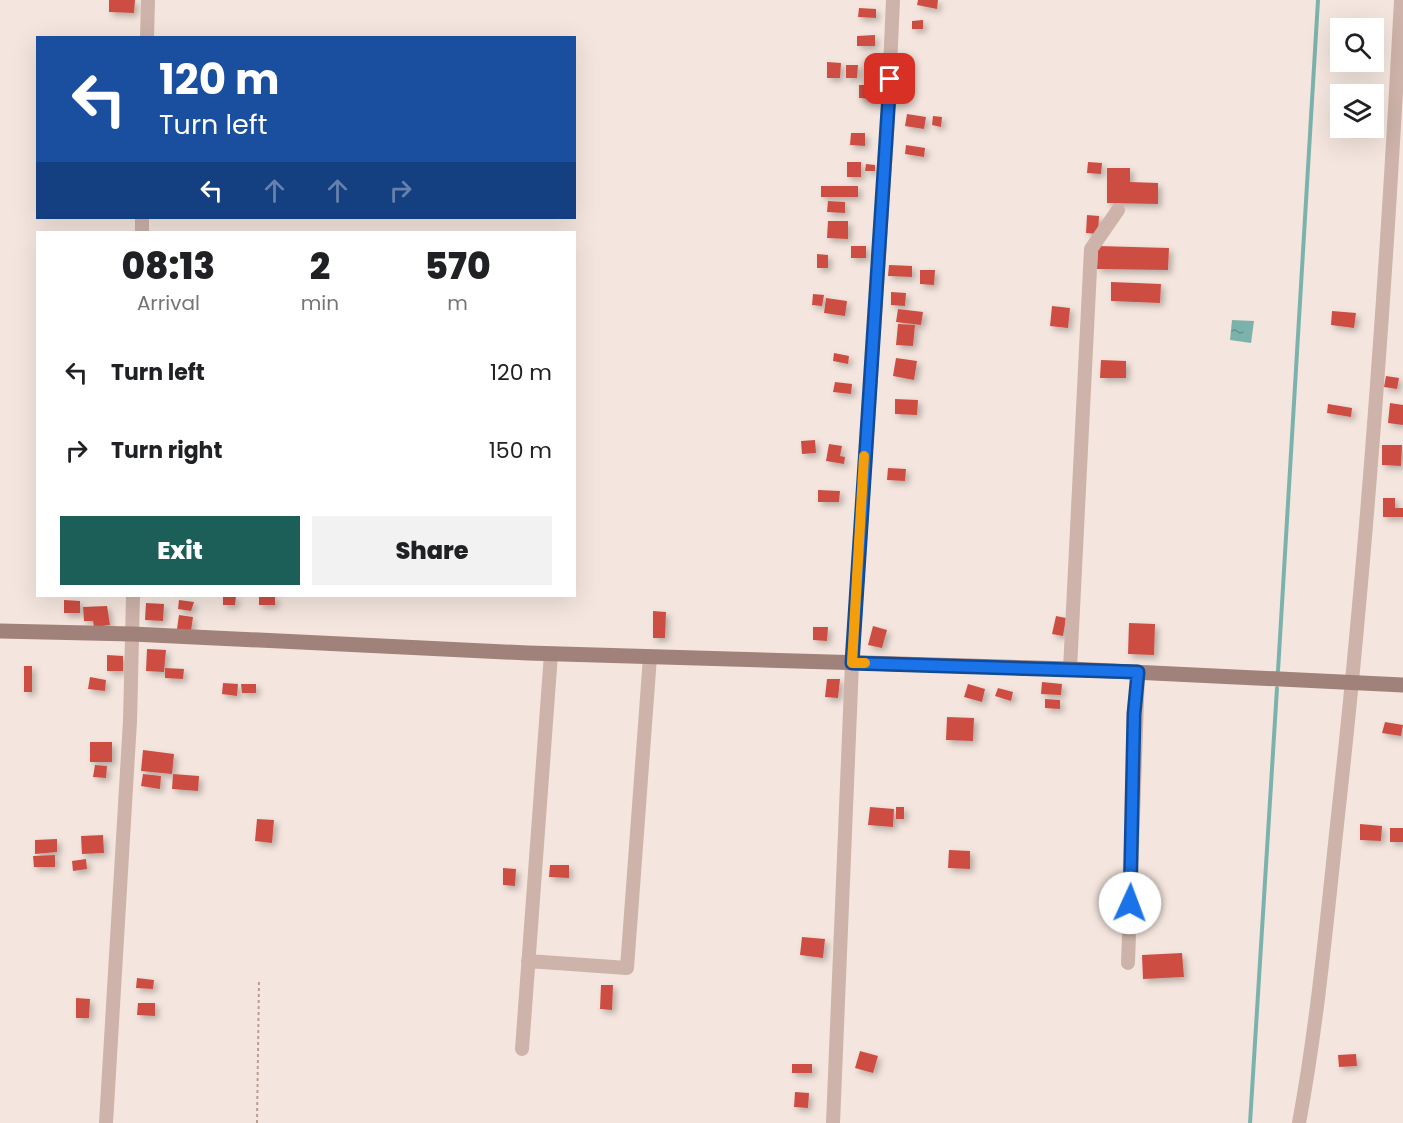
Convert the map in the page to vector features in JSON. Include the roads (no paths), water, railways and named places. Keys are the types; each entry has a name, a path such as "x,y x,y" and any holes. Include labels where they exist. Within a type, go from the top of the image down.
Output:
{"street":[{"path":"147,36 148,0"},
{"path":"833,1123 852,663 887,134 893,0"},
{"path":"1299,1123 1315,1024 1353,681 1390,223 1401,0"},
{"path":"1070,669 1090,249 1118,210"},
{"path":"106,1123 130,721 133,597"},
{"path":"0,631 132,634 550,654 1070,669 1403,685"},
{"path":"522,1049 550,654"},
{"path":"528,961 627,968 650,657"},
{"path":"1128,963 1138,672"}],"water":[{"path":"1232,320 1254,321 1251,343 1230,340"}],"waterway":[{"path":"1278,671 1318,0"},
{"path":"1250,1123 1277,688"}]}
